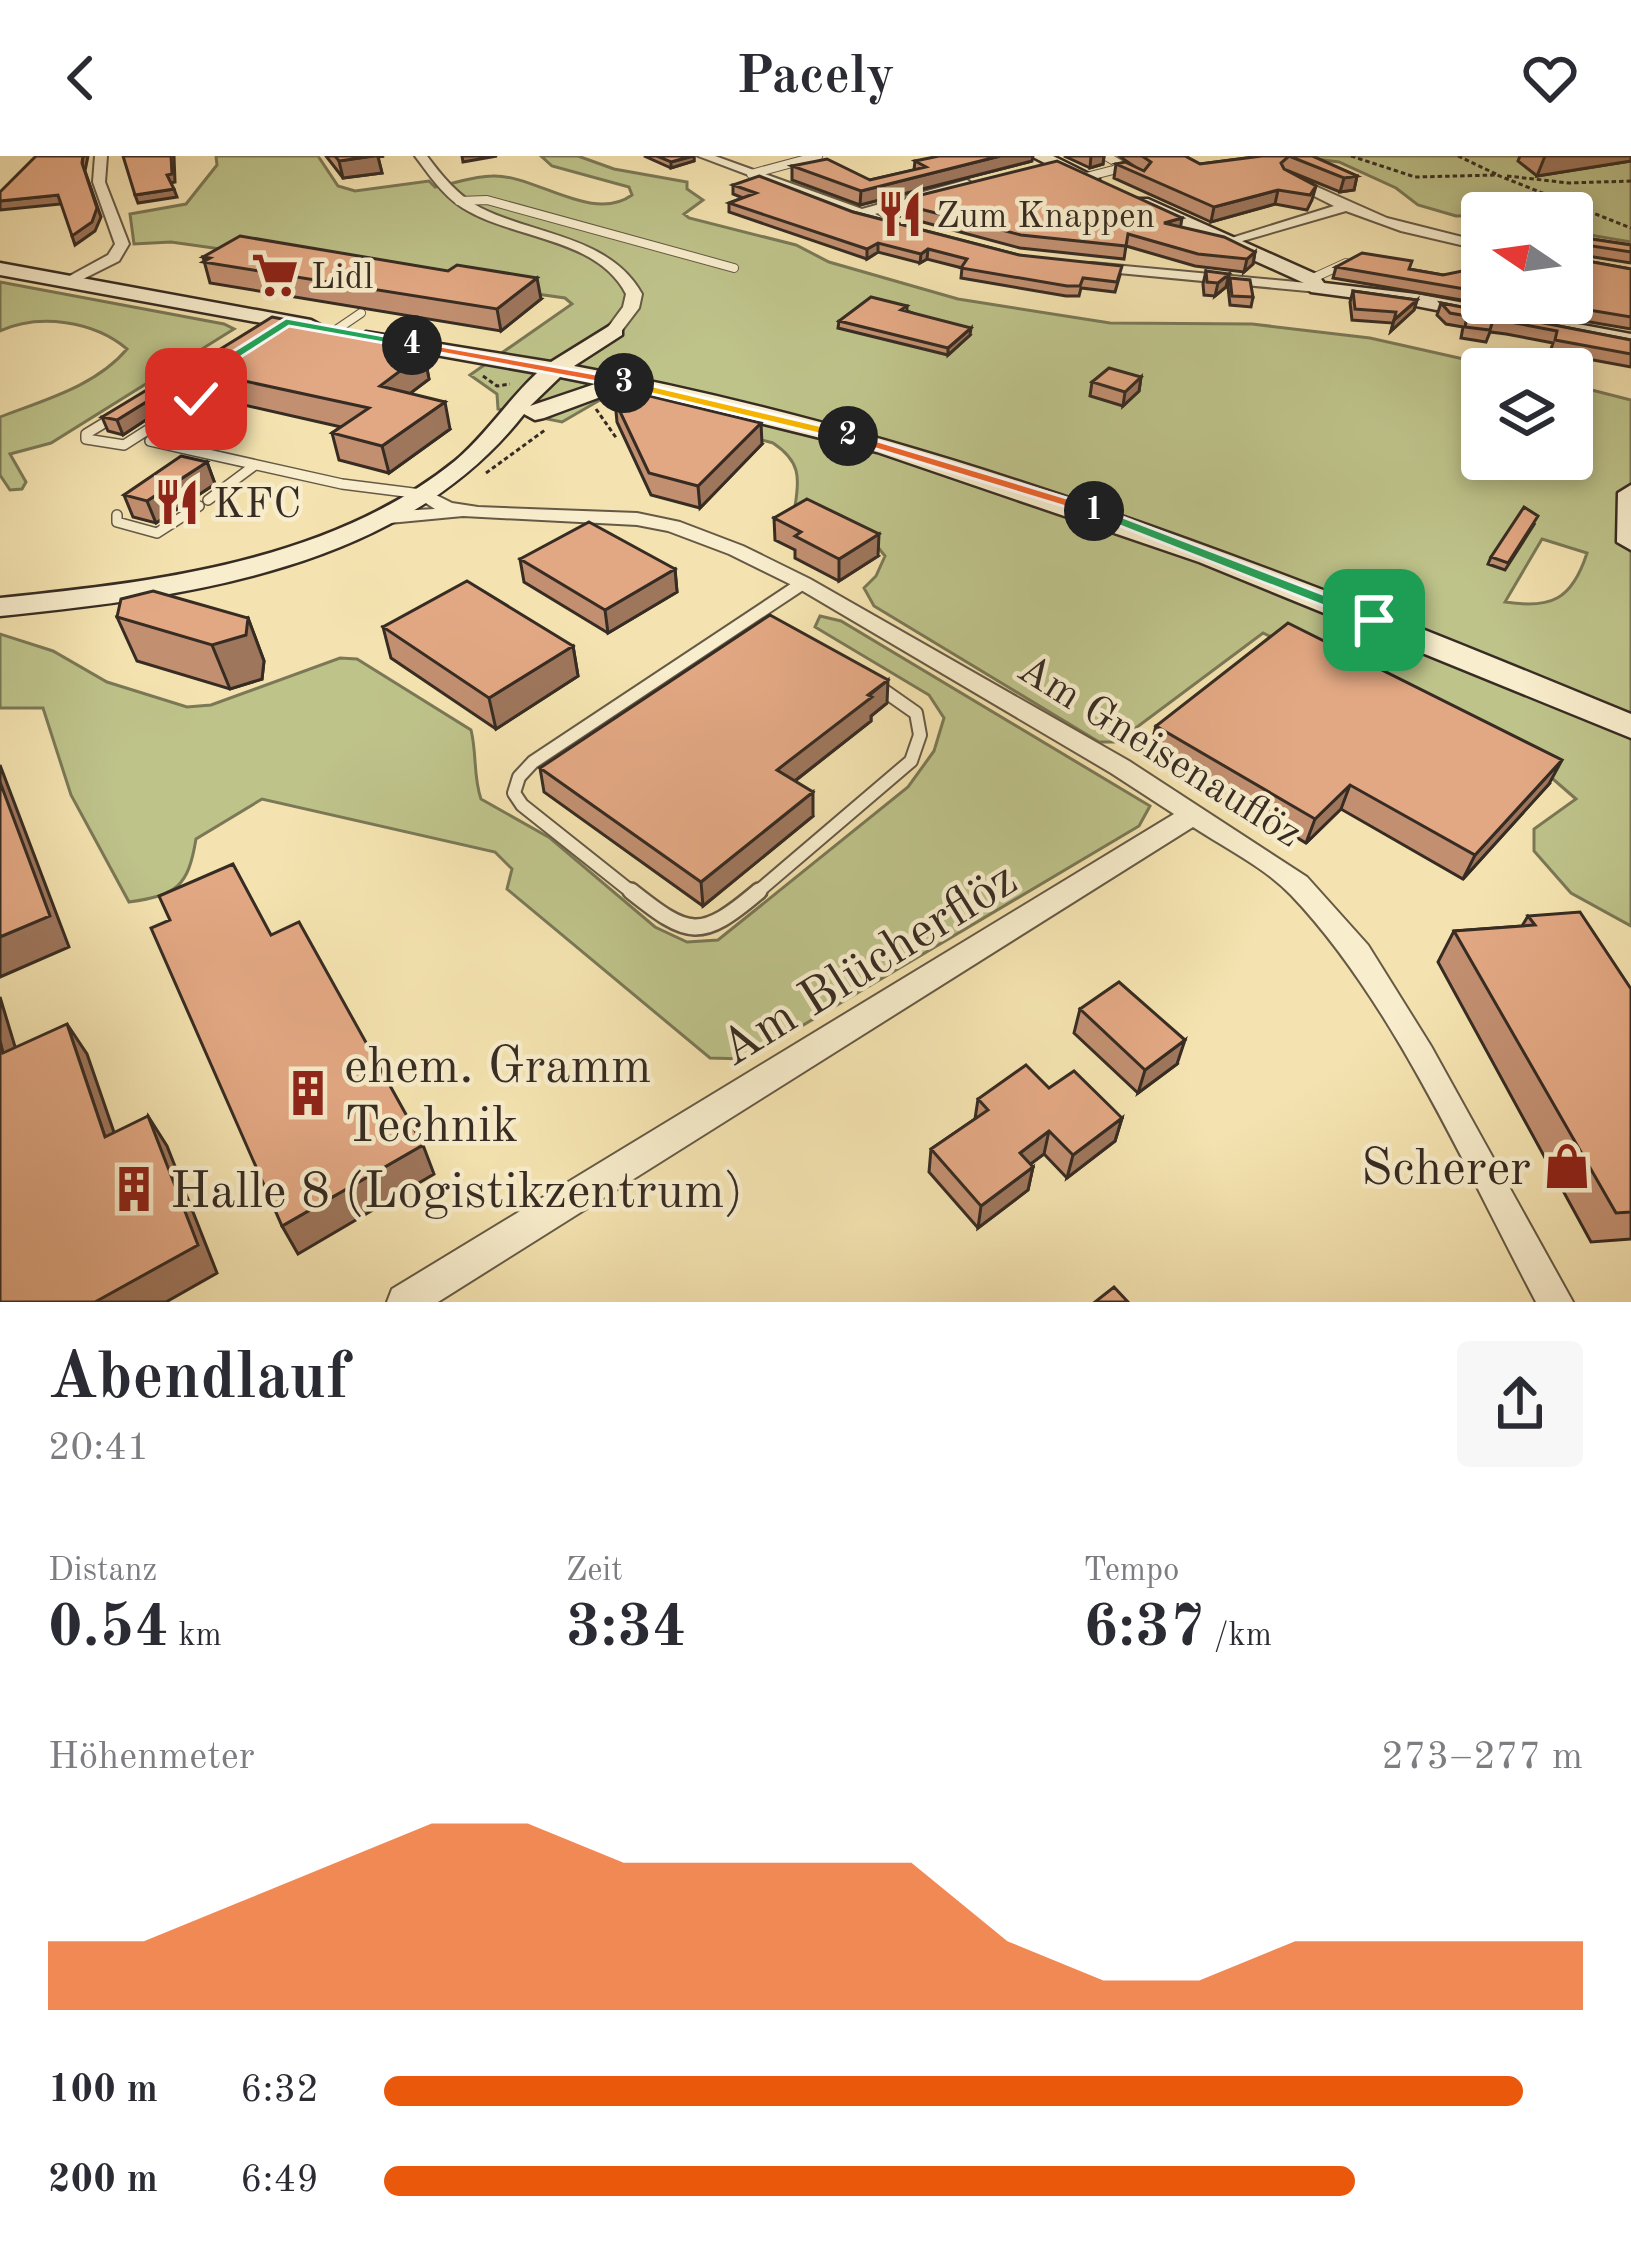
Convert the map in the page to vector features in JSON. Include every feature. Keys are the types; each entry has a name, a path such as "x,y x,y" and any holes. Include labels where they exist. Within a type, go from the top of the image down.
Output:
{"main road":[{"path":"1043,163 1107,187"},
{"path":"1129,196 1314,283 1631,341"},
{"path":"0,269 282,325 494,359 564,381 670,391 850,436 1097,512 1266,576 1631,727"},
{"path":"494,359 535,356 605,338"},
{"path":"0,607 89,599 211,576 379,518 431,489 564,381 605,338"},
{"path":"605,338 608,358 621,371 670,391"},
{"path":"437,349 476,364 528,407"},
{"path":"528,407 564,381"},
{"path":"1631,493 1631,542"}],"street":[{"path":"69,282 114,258 122,244 99,182 101,156"},
{"path":"421,156 459,200 494,220 620,269 634,294 631,308 605,338"},
{"path":"704,156 899,226"},
{"path":"1288,178 1343,208 1461,242"},
{"path":"860,214 991,179"},
{"path":"1230,243 1343,208"},
{"path":"1069,264 1314,283"},
{"name":"Am Gneisenauflöz","path":"431,489 447,508 490,513"},
{"name":"Am Gneisenauflöz","path":"379,518 598,514 674,526 803,583 1194,814 1297,884 1358,953 1420,1055 1555,1302"},
{"name":"Am Blücherflöz","path":"405,1302 1194,814"}],"lane":[{"path":"751,174 818,156"},
{"path":"1106,156 1141,177"},
{"path":"1086,177 1125,167"},
{"path":"459,200 488,200 734,268"},
{"path":"1314,283 1352,260"},
{"path":"335,330 361,313"},
{"path":"196,399 124,445 86,439 86,434 148,396 180,390 220,364"},
{"path":"180,390 178,394 207,404 150,441 342,484 431,489"},
{"path":"117,515 117,522 161,533 255,465"},
{"path":"803,583 533,762 519,777 514,793 522,806 673,924 695,928 724,920 910,761 920,735 916,713 857,674"}],"path":[{"path":"1351,156 1415,177 1497,175 1569,183 1631,182"},
{"path":"1458,156 1631,229"},
{"path":"470,372 528,407"},
{"path":"482,476 528,407 522,381 564,381 617,439"}],"green space":[{"path":"216,156 318,156 338,186 355,191 429,181 435,187 492,176 599,204 632,195 629,187 552,166 541,156 578,156 614,169 687,182 687,189 703,200 684,214 689,218 796,245 829,262 958,299 1110,323 1252,324 1370,338 1461,358 1461,480 1593,480 1593,390 1631,400 1631,926 1571,893 1534,851 1534,829 1576,799 1545,772 1263,633 1117,742 1099,742 874,606 864,588 885,556 877,546 795,506 796,470 789,456 773,443 618,401 600,400 562,422 498,409 497,394 470,375 572,304 565,298 171,242 134,244 130,214 186,204 217,165","holes":["1542,539 1587,553 1581,569 1558,598 1535,604 1505,602"]},
{"path":"1292,156 1631,156 1631,242 1593,236 1593,192 1461,192 1461,216 1456,216 1418,205 1396,188 1339,162"},
{"path":"0,282 234,329 51,443 10,454 26,482 22,489 10,490 0,475 0,417 85,382 127,349 99,332 66,323 32,322 0,331"},
{"path":"820,616 841,621 1150,806 1139,826 746,1059 710,1058 507,889 512,869 495,852 262,799 196,839 189,868 178,886 159,896 129,902 71,795 43,708 0,708 0,634 53,651 107,682 187,707 211,705 340,658 357,659 471,730 481,799 550,838 655,927 687,942 718,940 908,787 934,751 944,718 929,695 815,627"}],"building":[{"path":"36,156 83,156 97,208 92,222 72,236 58,195 0,201 0,192"},
{"path":"123,156 171,156 172,174 167,175 174,189 135,195"},
{"path":"335,156 374,156 339,161"},
{"path":"657,156 692,156 671,162"},
{"path":"1000,156 861,191 792,166 827,159 870,180 926,167 915,161"},
{"path":"1142,156 1185,156 1200,164 1289,156 1281,163 1284,169 1316,186 1310,195 1278,190 1214,207 1116,164 1125,162 1144,171 1151,162"},
{"path":"1289,156 1312,156 1357,176 1344,178"},
{"path":"1057,161 1182,218 1164,223 1224,237 1255,252 1247,259 1198,254 1128,234 1126,246 1021,235 893,202"},
{"path":"759,176 853,212 1019,255 1122,266 1117,282 1083,278 1080,286 1067,286 961,268 967,259 928,249 921,254 878,243 867,249 729,203 756,193 733,185"},
{"path":"240,236 448,271 457,265 537,278 497,309 203,262 210,258 203,257"},
{"path":"1593,239 1631,245 1631,252 1593,246"},
{"path":"1362,253 1412,261 1409,269 1443,275 1461,271 1461,288 1336,267"},
{"path":"1593,262 1631,269 1631,317 1593,311"},
{"path":"1206,271 1229,274 1218,283 1207,282"},
{"path":"1230,278 1250,280 1253,297 1232,296"},
{"path":"1353,291 1417,300 1394,320 1396,312 1355,309"},
{"path":"871,297 971,328 948,348 839,321"},
{"path":"1441,303 1461,307 1461,315 1450,313"},
{"path":"272,317 415,345 408,350 424,353 380,386 445,402 382,446 332,433 369,408 193,366"},
{"path":"1466,324 1492,324 1490,330"},
{"path":"1520,324 1549,324 1631,340 1631,354 1555,340 1557,331"},
{"path":"1109,368 1141,377 1125,392 1092,382"},
{"path":"145,391 159,394 117,420 102,417"},
{"path":"629,391 761,423 698,486 649,473 615,401"},
{"path":"181,456 207,462 147,501 124,495"},
{"path":"807,499 879,534 839,559 795,536 801,532 774,518"},
{"path":"1524,507 1538,516 1508,563 1491,557"},
{"path":"589,522 675,569 605,610 520,559"},
{"path":"467,581 573,646 489,698 383,627"},
{"path":"153,591 248,618 246,635 212,645 117,617 121,599"},
{"path":"770,615 888,680 777,770 813,792 701,882 540,768"},
{"path":"1288,623 1562,760 1475,855 1350,785 1315,819 1156,726"},
{"path":"0,782 50,916 0,937"},
{"name":"ehem. Gramm Technik","path":"233,864 271,935 299,922 423,1145 282,1226 151,928 170,920 159,896"},
{"path":"1580,912 1631,989 1631,1212 1616,1213 1454,931 1535,925 1528,916"},
{"path":"1119,982 1185,1040 1145,1070 1080,1009"},
{"path":"67,1024 105,1137 148,1116 198,1245 95,1302 0,1302 0,1041 3,1053"},
{"path":"1026,1065 1049,1088 1074,1071 1122,1118 1073,1155 1049,1131 1020,1153 1033,1167 981,1206 931,1149 988,1110 978,1099"},
{"path":"1114,1287 1128,1302 1095,1302"}],"place":[{"name":"Zum Knappen","path":"900,214"},
{"name":"Lidl","path":"275,275"},
{"name":"KFC","path":"177,502"},
{"name":"ehem. Gramm Technik","path":"308,1093"},
{"name":"Scherer","path":"1567,1166"},
{"name":"Halle 8 (Logistikzentrum)","path":"134,1189"}],"route":[{"path":"196,399 178,394 286,322 670,391 850,436 1097,512 1374,620"}]}
